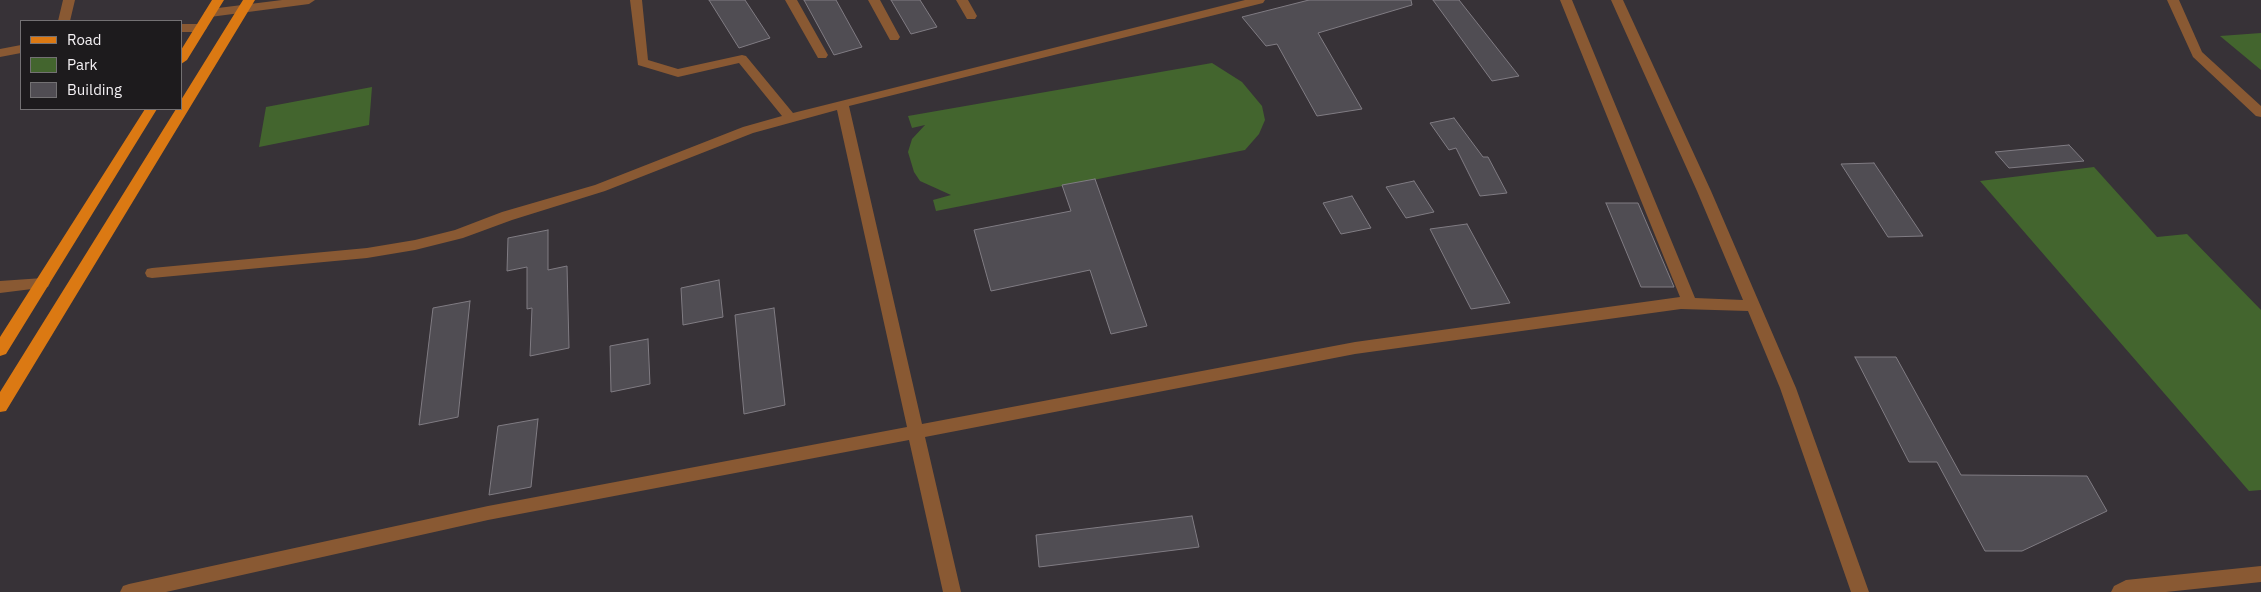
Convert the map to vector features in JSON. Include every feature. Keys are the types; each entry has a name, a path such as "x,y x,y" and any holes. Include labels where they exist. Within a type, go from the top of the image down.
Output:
{"main road":[{"path":"182,58 218,0"},
{"path":"182,109 246,5"},
{"path":"0,350 150,110"},
{"path":"0,406 182,110"}],"street":[{"path":"64,20 69,0"},
{"path":"210,13 246,5 309,0"},
{"path":"636,0 642,62 678,73 742,59 790,118"},
{"path":"791,0 822,55"},
{"path":"874,0 894,37"},
{"path":"962,0 971,16"},
{"path":"152,274 367,253 415,245 458,234 508,216 600,188 748,130 842,104 1259,0"},
{"path":"1566,0 1690,303"},
{"path":"1618,0 1704,191 1788,388 1860,592"},
{"path":"2173,0 2197,54 2261,113"},
{"path":"182,28 201,28"},
{"path":"0,53 20,49"},
{"path":"842,104 952,592"},
{"path":"0,287 43,284"},
{"path":"129,592 488,513 916,430 1355,348 1681,303 1753,306"},
{"path":"2120,592 2126,588 2261,574"}],"green space":[{"path":"2261,33 2261,70 2220,36"},
{"path":"1212,63 1242,82 1262,106 1265,120 1259,134 1245,150 936,211 933,200 951,195 920,181 914,172 908,152 912,139 925,125 912,128 908,116"},
{"path":"372,87 369,125 259,147 266,107"},
{"path":"2094,167 2157,237 2187,234 2261,310 2261,490 2249,491 1980,181"}],"building":[{"path":"709,0 745,0 770,38 739,48"},
{"path":"804,0 836,0 862,47 834,55"},
{"path":"891,0 920,0 937,27 911,34"},
{"path":"1309,0 1411,0 1412,5 1318,33 1362,109 1317,116 1277,44 1266,46 1242,17"},
{"path":"1433,0 1459,0 1519,76 1492,81"},
{"path":"1454,118 1483,157 1488,157 1507,193 1480,196 1456,148 1449,150 1430,123"},
{"path":"2069,145 2084,161 2009,168 1995,152"},
{"path":"1874,163 1923,236 1888,237 1841,164"},
{"path":"1095,179 1147,326 1111,334 1090,270 991,291 974,230 1071,211 1062,185"},
{"path":"1414,181 1434,212 1406,218 1386,187"},
{"path":"1352,196 1371,228 1341,234 1323,203"},
{"path":"1606,203 1638,203 1674,287 1641,287"},
{"path":"1467,224 1510,303 1471,309 1430,229"},
{"path":"548,230 548,270 567,266 569,348 530,356 532,308 527,309 527,267 507,271 508,238"},
{"path":"719,280 723,317 683,325 681,288"},
{"path":"470,301 458,417 419,425 433,308"},
{"path":"774,308 785,405 744,414 735,315"},
{"path":"648,339 650,384 611,392 610,346"},
{"path":"1855,357 1896,357 1961,475 2087,476 2107,511 2022,551 1985,551 1937,462 1909,462"},
{"path":"538,419 531,487 489,495 498,426"},
{"path":"1192,516 1199,547 1039,567 1036,535"}]}
